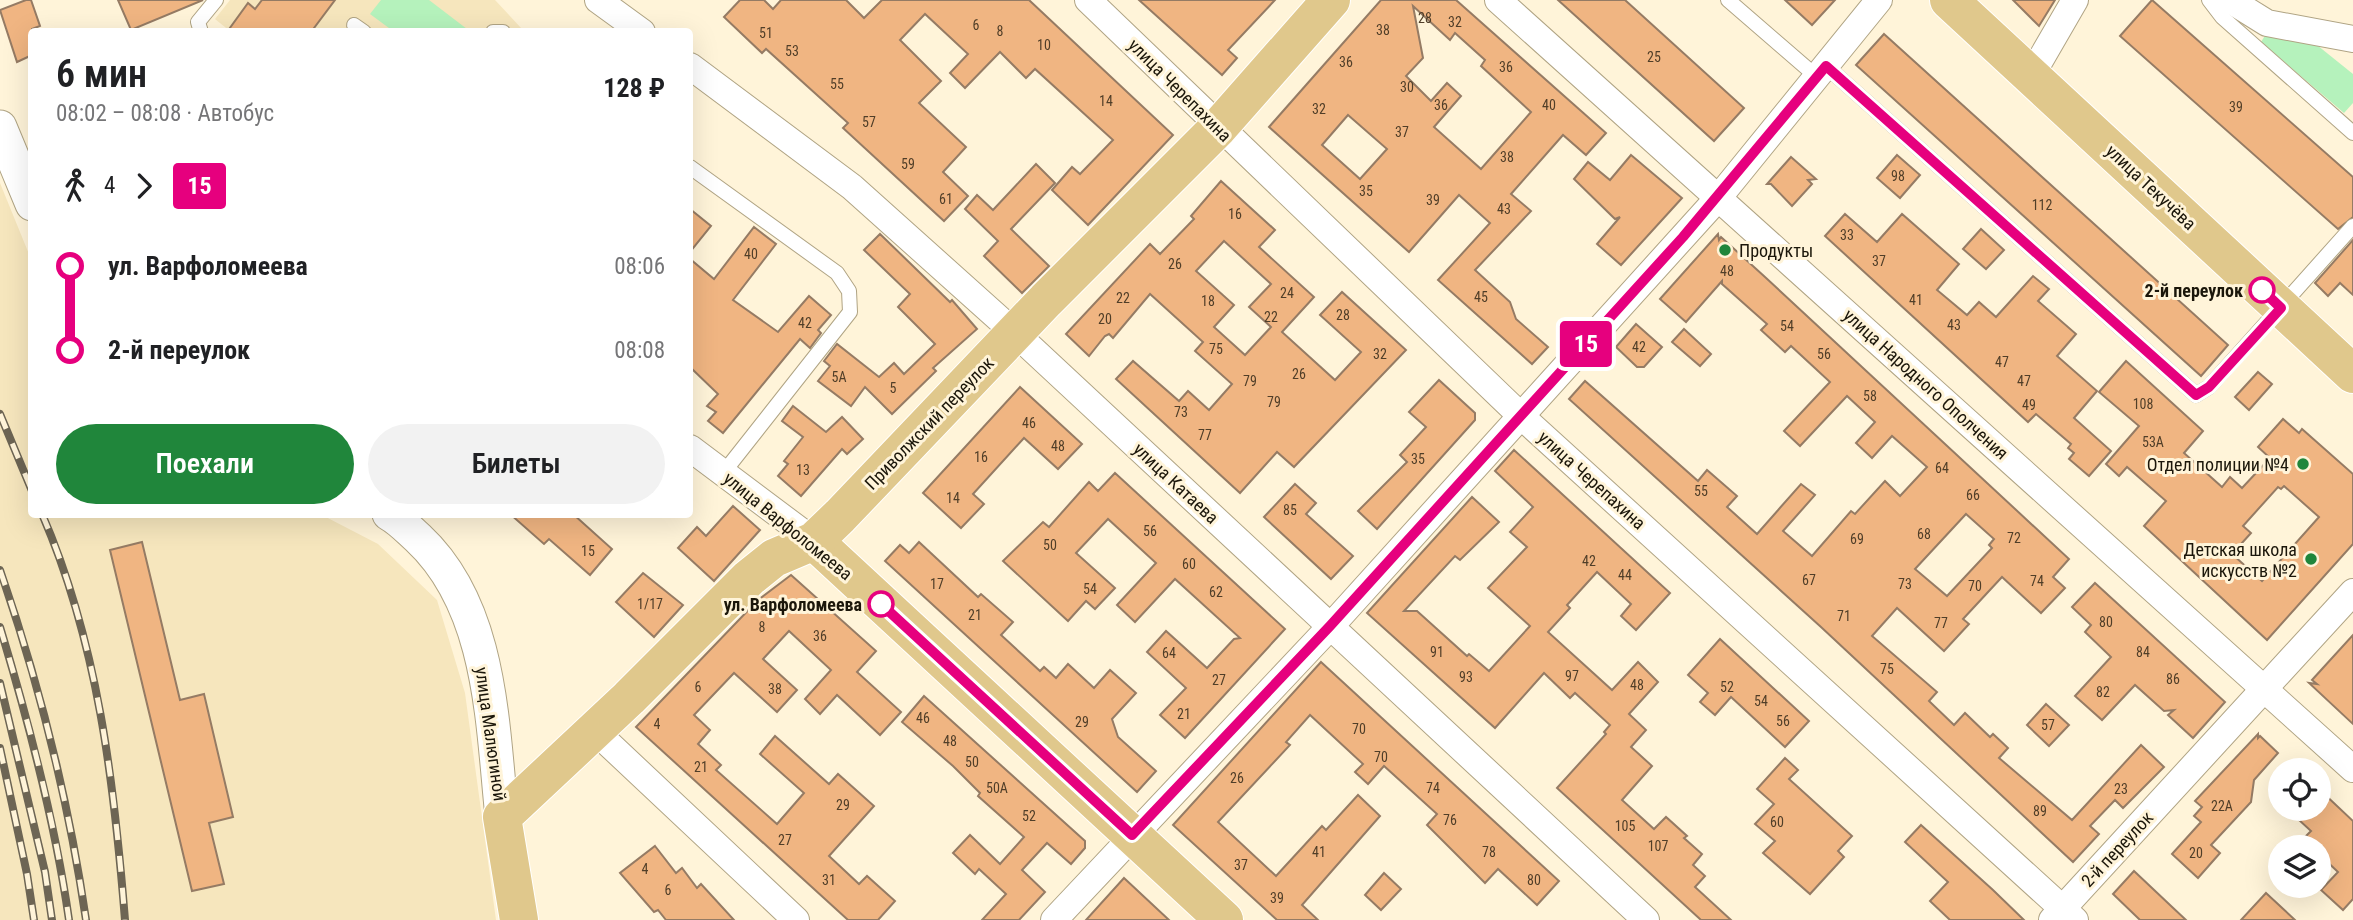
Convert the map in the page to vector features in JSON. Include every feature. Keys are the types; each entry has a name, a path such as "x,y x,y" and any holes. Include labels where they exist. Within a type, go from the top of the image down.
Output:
{"main road":[{"name":"Приволжский переулок","path":"502,817 749,578 774,558 814,541 1218,128 1331,0"},
{"name":"улица Текучёва","path":"1949,0 2353,374"},
{"name":"улица Варфоломеева","path":"814,541 1224,920"},
{"path":"502,817 519,920"}],"street":[{"path":"598,0 636,28"},
{"name":"улица Черепахина","path":"1088,0 1192,99 1218,128 1521,415 2063,916"},
{"name":"улица Народного Ополчения","path":"1498,0 2353,769"},
{"path":"1054,920 1330,626 1718,197 1879,0"},
{"path":"2031,76 2075,0"},
{"path":"2230,0 2266,23 2353,39"},
{"name":"улица Катаева","path":"693,68 852,187 1015,333 1646,920"},
{"path":"0,127 28,194"},
{"name":"улица Варфоломеева","path":"693,450 814,541"},
{"name":"улица Малюгиной","path":"394,518 429,549 456,585 487,683 502,817"},
{"name":"2-й переулок","path":"2063,916 2353,592"},
{"path":"594,730 796,920"}],"lane":[{"path":"200,28 198,22 216,0"},
{"path":"1728,0 1821,72 2196,395 2209,387 2353,226"},
{"path":"2209,0 2222,17 2353,133"},
{"path":"693,169 837,273 849,291 850,312 724,472"}],"shaded area":[{"path":"230,0 495,0 521,28 226,28 215,19"},
{"path":"0,183 28,252 28,518 328,518 378,544 437,600 465,693 496,920 0,920"}],"green space":[{"path":"381,0 429,0 466,28 389,28 370,14"},
{"path":"2266,34 2307,37 2353,74 2353,103 2344,113 2261,42"}],"building":[{"path":"31,0 40,26 28,28 28,57 17,62 0,10"},
{"path":"118,0 203,0 136,28 130,28"},
{"path":"262,0 335,0 314,28 230,28 248,3 255,9"},
{"path":"740,0 764,0 773,9 781,0 846,0 864,18 882,0 1029,0 1173,135 1088,225 1052,190 1072,167 1080,174 1113,140 1035,69 1026,78 1000,52 965,88 950,73 968,54 925,14 900,40 941,81 919,103 966,147 943,172 968,196 944,221 843,128 848,123 766,49 762,53 724,17"},
{"path":"1139,0 1275,0 1228,50 1237,58 1222,75"},
{"path":"1381,0 1456,0 1606,133 1586,155 1563,135 1511,194 1531,211 1475,270 1510,302 1516,319 1548,347 1532,364 1438,280 1490,223 1459,195 1409,252 1269,127","holes":["1413,6 1450,40 1455,33 1485,60 1481,66 1531,112 1481,169 1434,127 1461,96 1447,83 1431,101 1406,76 1423,58","1348,115 1387,149 1360,179 1322,145"]},
{"path":"1558,0 1625,0 1744,108 1714,141"},
{"path":"1785,0 1835,0 1812,25"},
{"path":"2013,0 2055,0 2039,26"},
{"path":"2152,0 2353,177 2353,217 2338,229 2120,36"},
{"path":"1884,34 2228,345 2201,376 1856,65"},
{"path":"1631,155 1682,198 1621,265 1597,244 1620,217 1615,219 1574,179 1588,162 1610,180"},
{"path":"1897,155 1920,175 1900,198 1877,178"},
{"path":"1791,157 1816,179 1808,180 1812,184 1792,206 1771,184 1767,184"},
{"path":"1036,164 1055,183 1011,229 1049,266 1022,293 984,256 998,241 965,209 977,195 993,210"},
{"path":"1221,181 1275,230 1259,247 1314,297 1282,332 1335,380 1361,352 1320,315 1342,292 1406,350 1294,467 1277,452 1240,493 1116,379 1133,361 1179,401 1188,391 1209,410 1232,384 1195,351 1203,342 1150,294 1113,338 1109,334 1105,336 1089,356 1066,334 1150,244 1160,254 1194,219 1191,216","holes":["1224,241 1271,284 1249,307 1271,327 1245,355 1214,327 1234,305 1196,271"]},
{"path":"693,211 711,226 693,248"},
{"path":"1845,214 1877,242 1902,214 1959,264 1937,290 1967,315 1979,302 1996,317 2033,276 2049,289 2038,301 2076,334 2057,356 2097,391 2074,418 2111,451 2089,476 2069,459 2074,453 2068,448 2071,444 2036,414 2028,422 1825,236"},
{"path":"754,227 776,244 733,300 778,332 809,296 831,315 818,330 821,333 810,348 800,339 723,433 708,421 716,412 707,406 718,394 693,370 693,262 714,279"},
{"path":"1981,229 2004,250 1986,269 1963,249"},
{"path":"880,234 950,302 952,300 977,329 933,368 936,371 892,414 865,387 851,406 818,381 830,366 824,361 837,344 879,377 894,363 904,374 935,344 898,307 910,294 864,250"},
{"path":"1718,234 1719,240 1721,237 1765,277 2069,559 2053,577 2065,588 2041,613 2002,577 1963,619 1969,624 1944,651 1897,608 1872,636 1937,692 1929,701 1954,725 1965,713 1990,737 1993,734 2008,748 1999,758 2072,820 2141,745 2164,767 2123,808 2115,800 2090,826 2099,834 2073,862 1821,627 1569,399 1585,381 1698,481 1707,470 1737,496 1727,507 1757,534 1801,484 1815,495 1783,531 1812,556 1851,511 1855,514 1885,481 1900,496 1927,467 1892,436 1872,458 1856,443 1875,422 1847,396 1800,446 1784,431 1830,382 1791,346 1785,352 1761,330 1767,324 1722,284 1722,281 1686,322 1660,299","holes":["1966,514 1994,539 1989,545 1992,548 1947,596 1915,569"]},
{"path":"2353,240 2353,295 2340,283 2328,296 2315,283"},
{"path":"1636,324 1662,347 1644,367 1637,367 1616,347"},
{"path":"1684,329 1711,354 1700,366 1672,342"},
{"path":"2126,361 2203,431 2184,453 2222,487 2230,477 2242,488 2270,458 2258,447 2283,419 2299,433 2302,429 2353,474 2353,544 2267,640 2144,526 2166,501 2127,467 2119,476 2106,464 2139,426 2099,392","holes":["2284,486 2319,517 2262,581 2232,554 2251,533 2243,526 2278,487 2281,489"]},
{"path":"2258,372 2272,384 2249,410 2235,397"},
{"path":"1439,380 1475,413 1475,420 1377,529 1358,511 1407,462 1400,455 1426,427 1409,412"},
{"path":"1020,387 1082,444 1058,469 1024,438 973,494 984,504 961,528 923,493"},
{"path":"793,406 826,432 842,417 863,439 847,454 842,449 801,496 778,476 788,464 784,461 803,437 782,421"},
{"path":"1514,450 1670,593 1636,630 1621,616 1631,604 1597,572 1567,605 1570,608 1548,632 1612,690 1638,662 1658,682 1629,714 1646,730 1631,747 1652,766 1622,800 1654,829 1666,817 1687,836 1684,838 1702,854 1693,865 1705,876 1695,887 1731,920 1701,920 1557,788 1606,734 1604,732 1610,725 1575,693 1570,698 1544,673 1495,728 1367,613 1472,497 1499,522 1460,560 1455,556 1404,611 1417,611 1467,656 1469,654 1489,671 1530,626 1488,588 1527,547 1510,532 1533,507 1495,471"},
{"path":"1115,473 1285,629 1185,738 1160,715 1186,688 1147,652 1166,631 1207,668 1234,639 1240,638 1175,579 1135,622 1117,605 1156,563 1108,519 1076,553 1115,588 1095,609 1086,601 1068,621 1003,561 1043,522 1049,527 1089,482 1098,491"},
{"path":"1295,484 1316,503 1306,514 1353,556 1331,579 1264,517"},
{"path":"733,506 760,530 714,581 678,548 697,527 706,536"},
{"path":"515,518 577,518 612,549 590,575 549,539 544,544"},
{"path":"142,542 180,700 204,694 233,817 209,823 224,884 192,891 110,550"},
{"path":"919,542 978,597 981,594 1013,622 1001,635 1040,671 1044,667 1056,678 1068,664 1094,688 1110,670 1136,693 1112,719 1118,737 1156,771 1137,792 885,561 900,545 909,553"},
{"path":"643,573 683,605 654,637 616,602"},
{"path":"791,575 876,651 857,672 901,712 880,735 837,695 820,714 805,699 831,670 789,631 763,659 797,690 777,712 734,673 694,715 710,730 698,744 721,765 716,770 777,824 804,793 760,754 775,736 829,784 838,774 874,806 829,856 859,884 867,876 895,901 878,920 848,920 636,727 758,600"},
{"path":"2095,583 2225,702 2193,738 2168,715 2174,710 2164,711 2135,685 2102,720 2075,696 2111,657 2085,632 2091,625 2072,607"},
{"path":"2353,635 2353,724 2309,683 2317,684 2312,680"},
{"path":"1720,639 1809,721 1785,747 1731,697 1715,715 1700,702 1708,693 1688,675"},
{"path":"1321,662 1559,881 1537,905 1498,869 1485,883 1427,825 1437,814 1384,766 1368,784 1355,772 1363,764 1310,715 1286,742 1290,745 1218,822 1276,876 1322,826 1326,830 1358,795 1380,816 1302,905 1318,920 1277,920 1173,825"},
{"path":"924,696 1085,841 1085,848 1071,864 1047,843 1022,870 1045,892 1019,920 982,920 1006,894 979,869 975,874 953,853 970,835 1000,864 1024,837 978,796 980,793 953,766 902,722"},
{"path":"2046,704 2069,725 2049,746 2027,725"},
{"path":"2258,734 2258,738 2260,736 2278,753 2274,758 2268,758 2268,764 2254,780 2251,802 2211,845 2220,853 2198,878 2172,854 2201,822 2194,816 2202,807 2195,801"},
{"path":"1785,758 1798,770 1789,779 1852,836 1838,851 1844,857 1810,894 1763,853 1775,841 1755,824 1774,804 1757,789"},
{"path":"2331,800 2353,821 2353,899 2343,910 2330,898 2331,879 2338,872 2331,865 2331,835 2307,835 2311,831 2300,821 2331,821"},
{"path":"1921,825 2024,920 1950,920 1930,901 1948,882 1905,842"},
{"path":"655,846 676,873 682,868 697,888 701,884 734,920 666,920 658,910 654,912 620,873"},
{"path":"2134,871 2186,920 2140,920 2113,894"},
{"path":"1384,873 1401,889 1381,910 1365,895"},
{"path":"1124,878 1169,920 1086,920"},
{"path":"2266,893 2268,898 2271,898 2295,920 2241,920"}],"railway":[{"path":"0,414 28,481"},
{"path":"44,518 77,612 90,663 109,765 125,920"},
{"path":"0,570 28,656 62,788 86,920"},
{"path":"0,627 40,772 69,920"},
{"path":"0,683 45,872 52,920"},
{"path":"0,748 34,920"}],"bus line":[{"name":"15","path":"881,604 1132,835 1330,626 1683,237 1826,66 2196,395 2209,387 2281,308 2262,290"}],"place":[{"name":"Продукты","path":"1725,250"},
{"name":"2-й переулок","path":"2262,290"},
{"name":"Отдел полиции №4","path":"2303,464"},
{"name":"Детская школа искусств №2","path":"2311,559"},
{"name":"ул. Варфоломеева","path":"881,604"}]}
